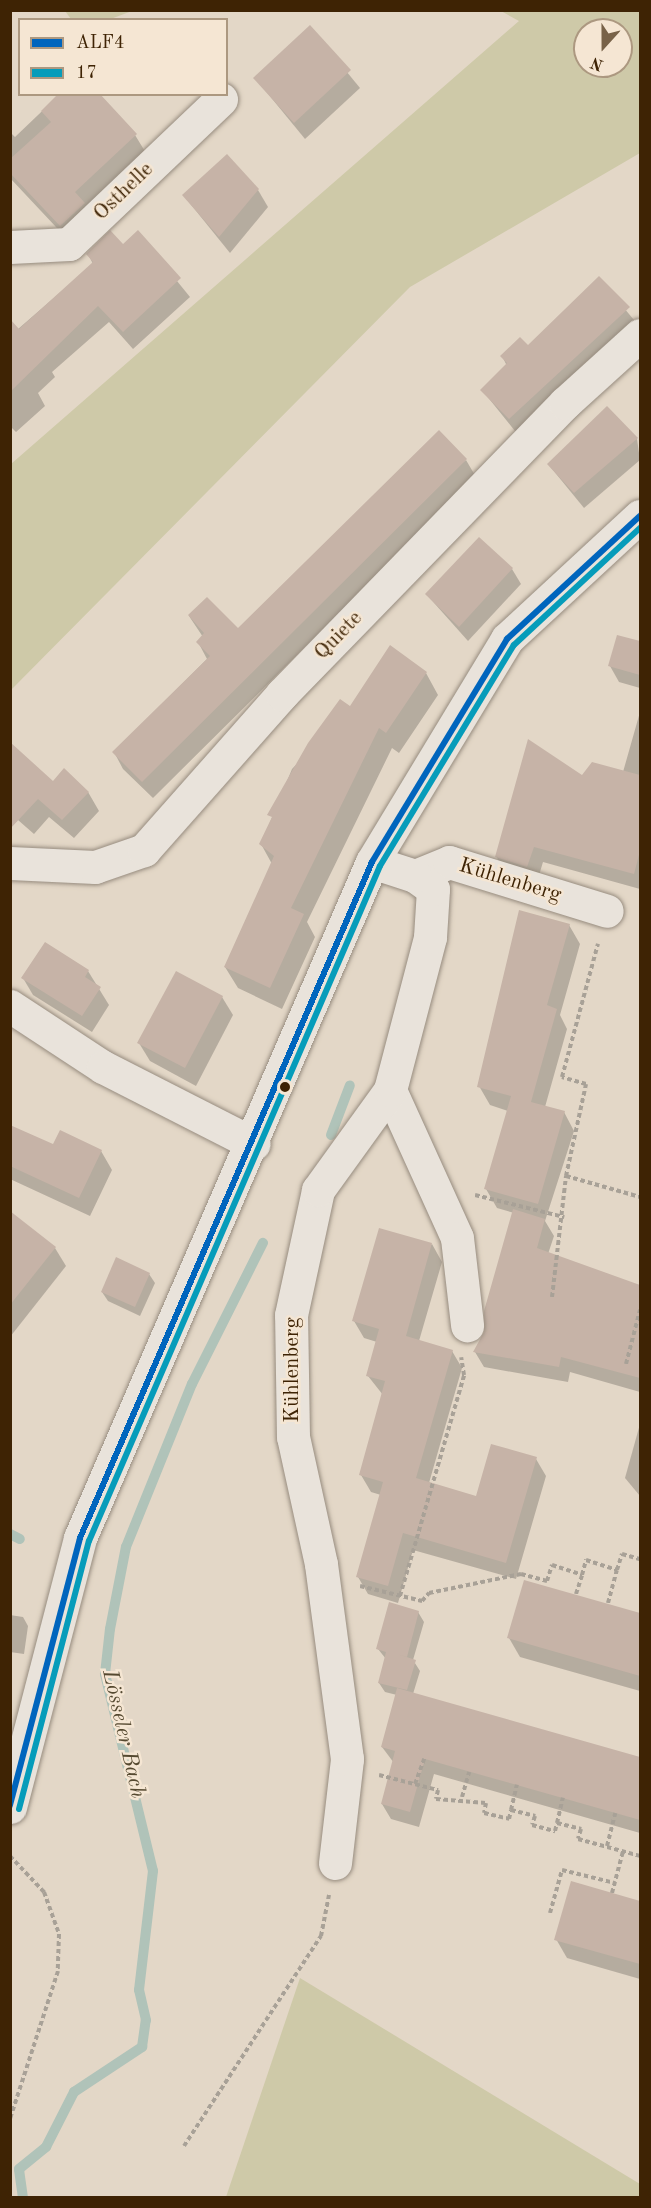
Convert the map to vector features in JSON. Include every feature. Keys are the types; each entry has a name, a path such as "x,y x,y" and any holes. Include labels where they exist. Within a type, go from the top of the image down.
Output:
{"street":[{"name":"Osthelle","path":"10,247 69,244 221,99"},
{"name":"Quiete","path":"10,863 95,867 144,850 282,694 565,403 640,335"},
{"path":"10,1807 80,1538 254,1144 372,862 507,639 640,516"},
{"path":"372,862 415,876"},
{"name":"Kühlenberg","path":"415,876 449,862 607,911"},
{"name":"Kühlenberg","path":"336,1863 346,1766 323,1577 293,1437 291,1315 318,1190 390,1090 430,937 433,889 415,876"},
{"path":"10,1006 103,1067 254,1144"},
{"path":"390,1090 435,1185 457,1239 467,1325"}],"path":[{"path":"552,1297 564,1217 566,1176 586,1084 562,1077 607,911"},
{"path":"566,1176 640,1197"},
{"path":"435,1185 564,1217"},
{"path":"626,1364 640,1310"},
{"path":"400,1596 464,1375 459,1349 467,1325"},
{"path":"608,1603 622,1554 640,1559"},
{"path":"576,1594 586,1560 617,1570"},
{"path":"323,1577 422,1601 429,1593 521,1574 546,1583 552,1565 582,1575"},
{"path":"415,1784 424,1759"},
{"path":"346,1766 438,1790 436,1799 460,1805 469,1772"},
{"path":"462,1797 486,1803 484,1813 509,1819 517,1785"},
{"path":"512,1810 535,1816 532,1826 555,1831 563,1798"},
{"path":"607,1846 615,1813"},
{"path":"557,1823 581,1829 578,1839 640,1856"},
{"path":"612,1893 623,1851"},
{"path":"10,1856 44,1892 59,1934 58,1971 10,2120"},
{"path":"184,2146 321,1936 336,1863"},
{"path":"549,1913 562,1870 615,1883"}],"shaded area":[{"path":"65,11 132,11 113,18 70,18"},
{"path":"501,11 640,11 640,153 410,287 11,690 11,464 519,21"},
{"path":"300,1978 640,2184 640,2197 226,2197"}],"building":[{"path":"310,25 351,70 294,123 253,78"},
{"path":"56,96 102,96 137,134 75,192 85,203 60,226 10,173 10,159 51,122 41,111"},
{"path":"227,154 259,189 219,237 182,195"},
{"path":"110,230 123,244 138,230 181,278 123,332 98,306 10,392 10,319 19,329 93,262 86,254"},
{"path":"599,276 630,307 509,419 480,390 507,363 500,356 520,337 528,345"},
{"path":"607,406 638,438 574,493 547,464"},
{"path":"439,430 467,459 142,782 112,752 210,656 196,642 204,633 188,615 207,597 238,628"},
{"path":"479,537 513,568 459,627 425,594"},
{"path":"617,635 640,641 640,675 608,666"},
{"path":"390,645 427,672 386,733 379,728 291,908 304,914 270,988 224,967 274,856 259,844 272,817 267,815 308,743 340,699 350,706"},
{"path":"528,739 582,775 592,762 640,775 640,851 634,874 534,847 527,867 495,857"},
{"path":"10,742 53,781 64,768 89,792 62,820 38,799 10,829"},
{"path":"519,910 570,924 547,1005 557,1009 531,1102 565,1111 538,1204 484,1189 511,1096 477,1087"},
{"path":"45,942 89,970 85,977 101,987 82,1016 21,978"},
{"path":"176,971 223,996 185,1068 137,1043"},
{"path":"10,1125 53,1144 60,1130 102,1150 79,1198 10,1166"},
{"path":"513,1209 545,1219 537,1248 640,1285 640,1378 561,1357 559,1367 473,1352 484,1332 484,1311"},
{"path":"10,1211 56,1247 10,1305"},
{"path":"379,1228 432,1243 406,1336 453,1350 416,1478 476,1496 491,1444 537,1457 506,1563 403,1533 388,1586 356,1577 383,1482 359,1475 385,1381 366,1376 379,1329 352,1321"},
{"path":"116,1257 150,1273 135,1307 101,1292"},
{"path":"524,1580 640,1613 640,1676 507,1638"},
{"path":"389,1602 419,1611 407,1657 397,1654 416,1660 407,1690 378,1683 386,1652 376,1649"},
{"path":"397,1688 640,1757 640,1820 425,1759 410,1812 381,1804 395,1751 381,1747"},
{"path":"571,1881 640,1901 640,1964 554,1940"}],"waterway":[{"name":"Lösseler Bach","path":"331,1135 350,1085"},
{"name":"Lösseler Bach","path":"23,2198 19,2169 46,2147 74,2092 142,2047 146,2020 139,1990 153,1871 105,1674 110,1629 126,1547 192,1384 263,1243"},
{"path":"10,1534 20,1539"}],"transit line":[{"name":"ALF4","path":"10,1805 80,1538 372,862 507,639 640,516"},
{"name":"17","path":"19,1809 89,1541 380,866 514,645 640,528"}]}
